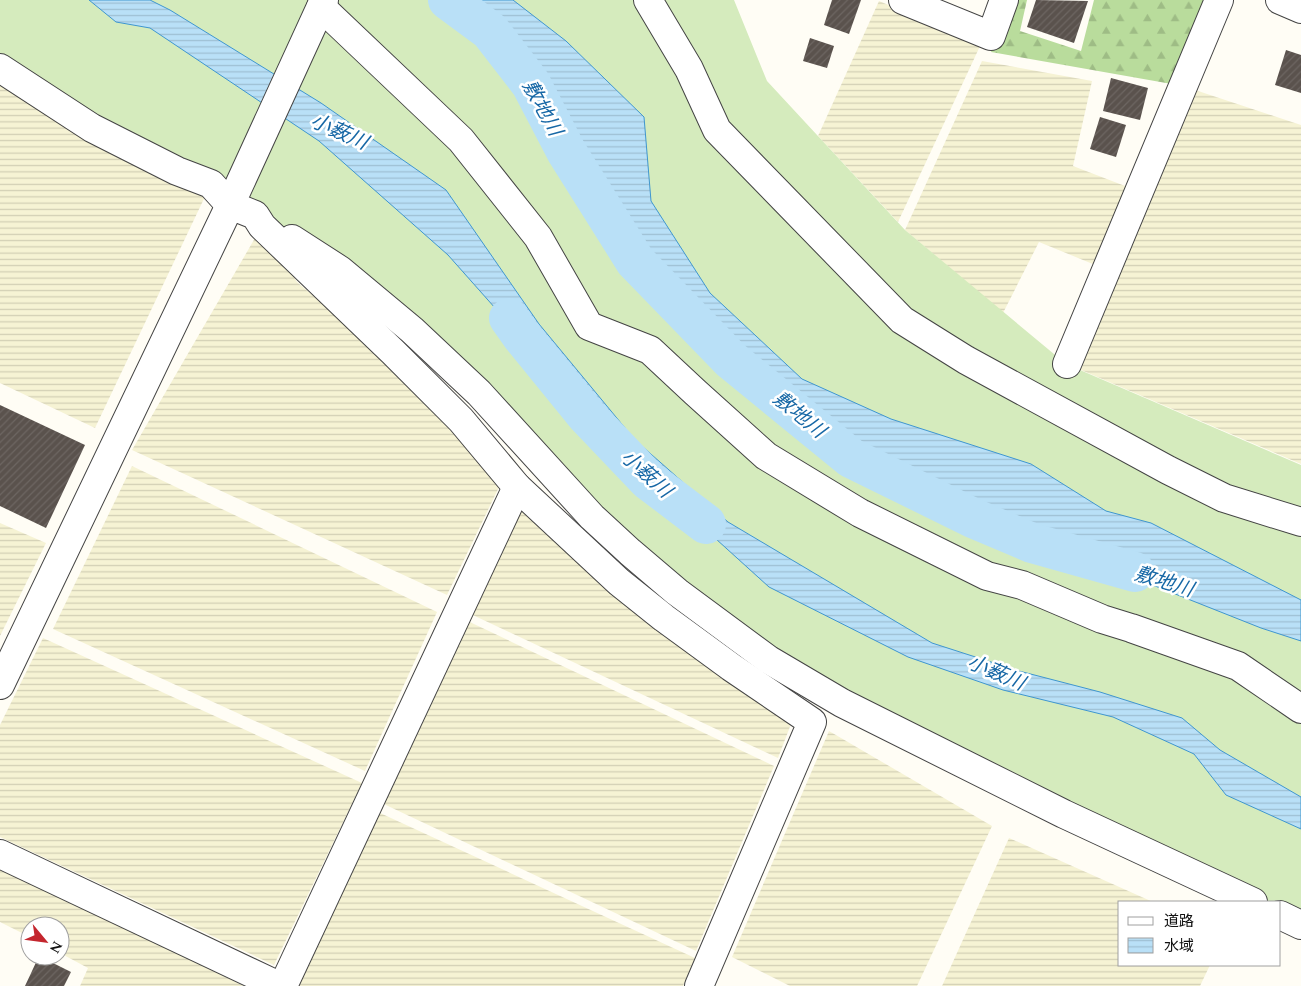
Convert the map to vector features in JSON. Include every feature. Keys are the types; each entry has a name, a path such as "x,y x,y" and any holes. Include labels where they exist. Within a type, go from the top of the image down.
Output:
{"street":[{"path":"648,0 689,69 717,130 902,320 966,360 1168,470 1224,498 1301,522"},
{"path":"902,0 991,36 1004,0"},
{"path":"1066,364 1219,0"},
{"path":"1280,0 1301,9"},
{"path":"0,685 230,205 320,8 462,140 538,237 590,326 650,350 766,456 860,513 987,576 1022,585 1102,619 1238,666 1301,709"},
{"path":"0,68 92,128 177,171 210,184 230,205 255,215 340,270 479,393 592,517 630,552 677,592 769,660 842,703 1064,814 1250,901"},
{"path":"255,215 262,226 461,420 517,486 619,582 731,667 812,722 699,986"},
{"path":"283,986 517,486"},
{"path":"0,854 279,986"},
{"path":"1281,915 1301,925"}],"shaded area":[{"path":"879,1 981,44 898,222 818,136"},
{"path":"982,61 1092,81 1073,166 1138,191 1183,86 1301,125 1301,464 1067,364 1105,269 1039,242 1003,313 905,230"},
{"path":"0,63 211,184 95,428 0,383"},
{"path":"262,226 297,282 388,360 501,483 447,595 132,450"},
{"path":"132,466 437,612 365,771 53,629"},
{"path":"513,495 796,711 778,758 460,609"},
{"path":"0,523 46,543 0,636"},
{"path":"457,616 774,766 696,951 371,798"},
{"path":"43,638 362,783 274,965 0,837 0,725"},
{"path":"829,731 992,826 917,986 790,986 732,957"},
{"path":"367,807 695,958 683,986 291,986"},
{"path":"1009,838 1151,901 1118,901 1118,966 1210,966 1200,986 942,986"},
{"path":"0,867 244,986 80,986 88,968 70,958 70,916 20,916 20,932 0,922"}],"green space":[{"path":"0,0 734,0 767,81 905,230 1066,364 1301,465 1301,918 1281,901 1262,901 859,711 718,617 435,352 230,205 0,64"},
{"path":"1011,0 1027,0 1020,31 1081,51 1094,0 1219,0 1183,86 991,52"}],"water":[{"path":"89,0 150,0 170,10 321,103 446,190 539,324 635,440 728,522 932,643 1019,671 1100,692 1182,718 1220,750 1301,797 1301,829 1226,795 1194,754 1113,717 1003,690 908,657 769,587 663,491 543,362 448,255 319,141 150,28 116,22"},
{"path":"446,0 513,0 566,41 644,117 651,201 710,293 802,379 891,419 1031,464 1106,511 1151,523 1301,600 1301,641 1261,628 1082,557 995,527 896,480 836,446 763,386 700,340 623,241 524,75 458,7"}],"building":[{"path":"832,0 861,0 849,34 824,25"},
{"path":"1036,0 1088,1 1074,43 1027,27"},
{"path":"810,38 834,46 827,68 803,61"},
{"path":"1286,50 1301,55 1301,93 1275,85"},
{"path":"1111,78 1148,88 1140,120 1103,111"},
{"path":"1100,117 1126,125 1116,157 1090,149"},
{"path":"0,405 85,445 46,528 0,506"},
{"path":"34,966 59,966 71,972 64,986 25,986"}],"waterway":[{"name":"敷地川","path":"448,0 490,31 531,84 566,151 635,261 731,360 851,458 973,518 1032,543 1135,572"},
{"name":"小薮川","path":"509,318 587,416 648,480 706,524"}]}
